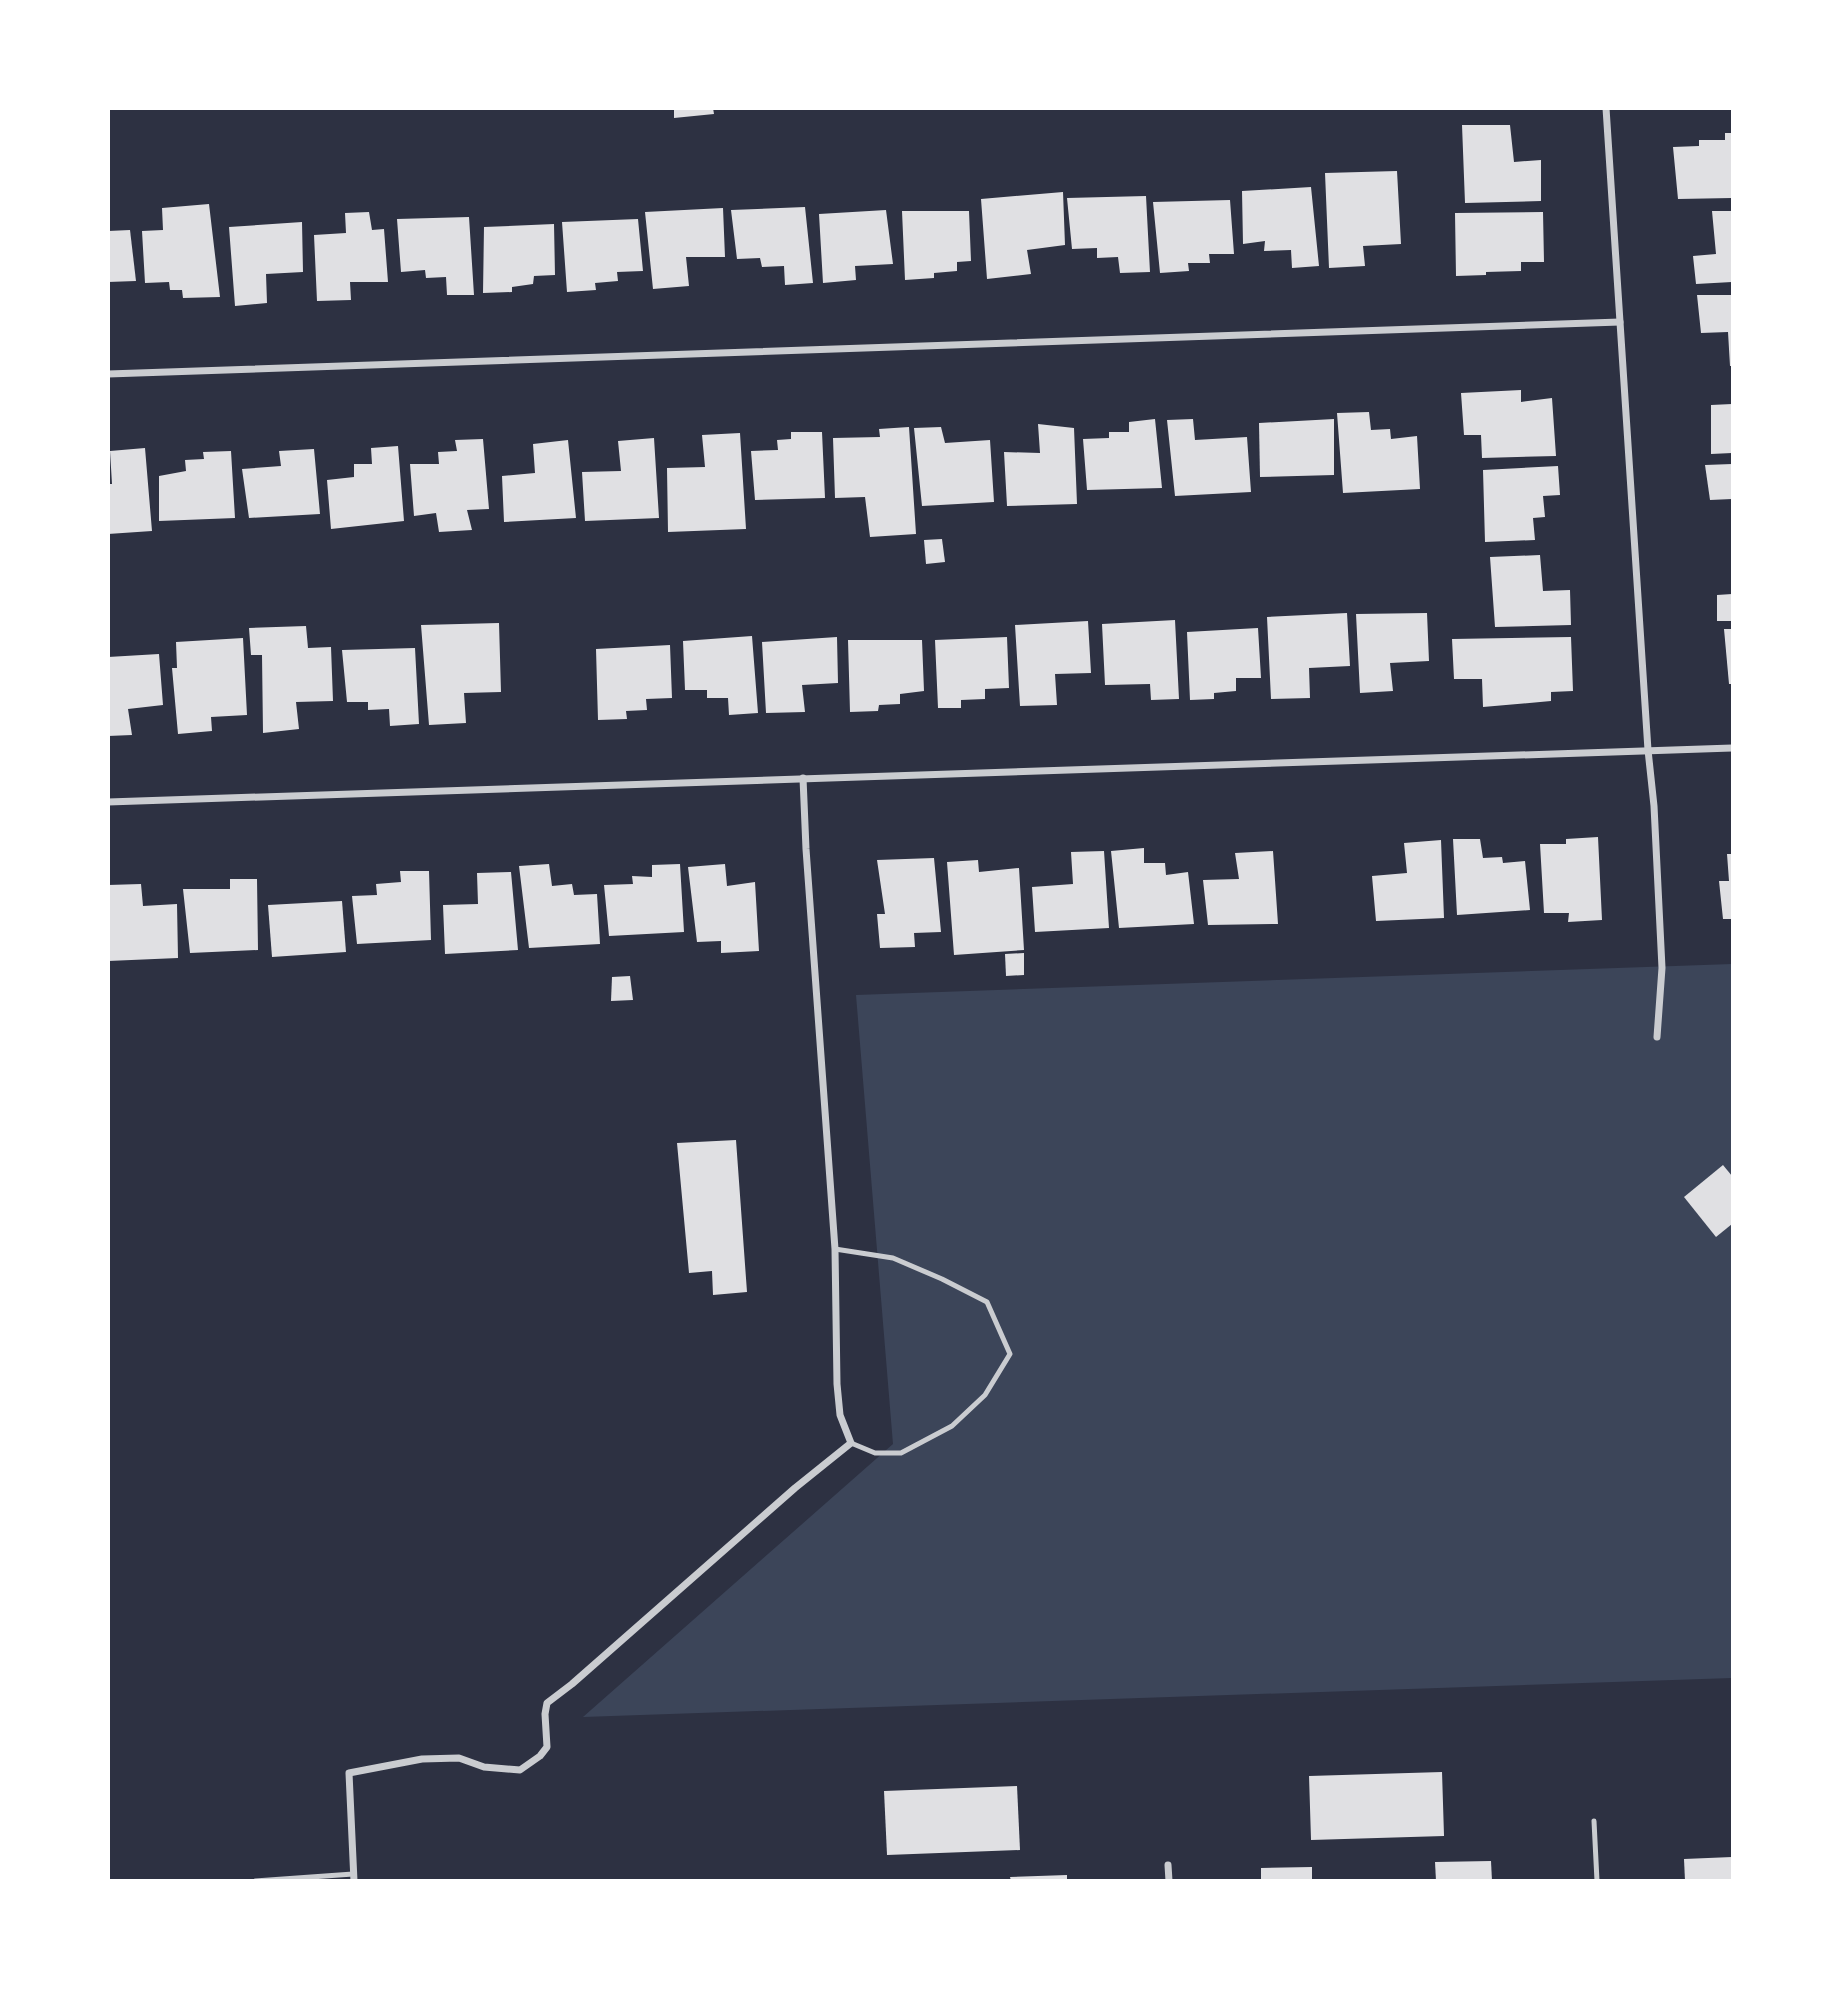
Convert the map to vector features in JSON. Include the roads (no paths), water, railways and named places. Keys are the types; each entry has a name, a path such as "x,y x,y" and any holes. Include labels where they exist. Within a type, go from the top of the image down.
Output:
{"street":[{"path":"1606,108 1648,750 1654,806 1662,968 1657,1037"},
{"path":"108,374 1620,322"},
{"path":"108,802 1732,748"},
{"path":"354,1877 349,1773 422,1759 459,1758 484,1767 520,1770 540,1756 547,1747 547,1703 851,1443 840,1415 838,1394 835,1249 831,1226 803,778"},
{"path":"1168,1865 1169,1881"}],"lane":[{"path":"835,1249 893,1258 987,1302 1010,1354 985,1395 952,1426 901,1453 875,1453 851,1443"},
{"path":"1594,1821 1597,1881"},
{"path":"255,1881 354,1877"}]}
